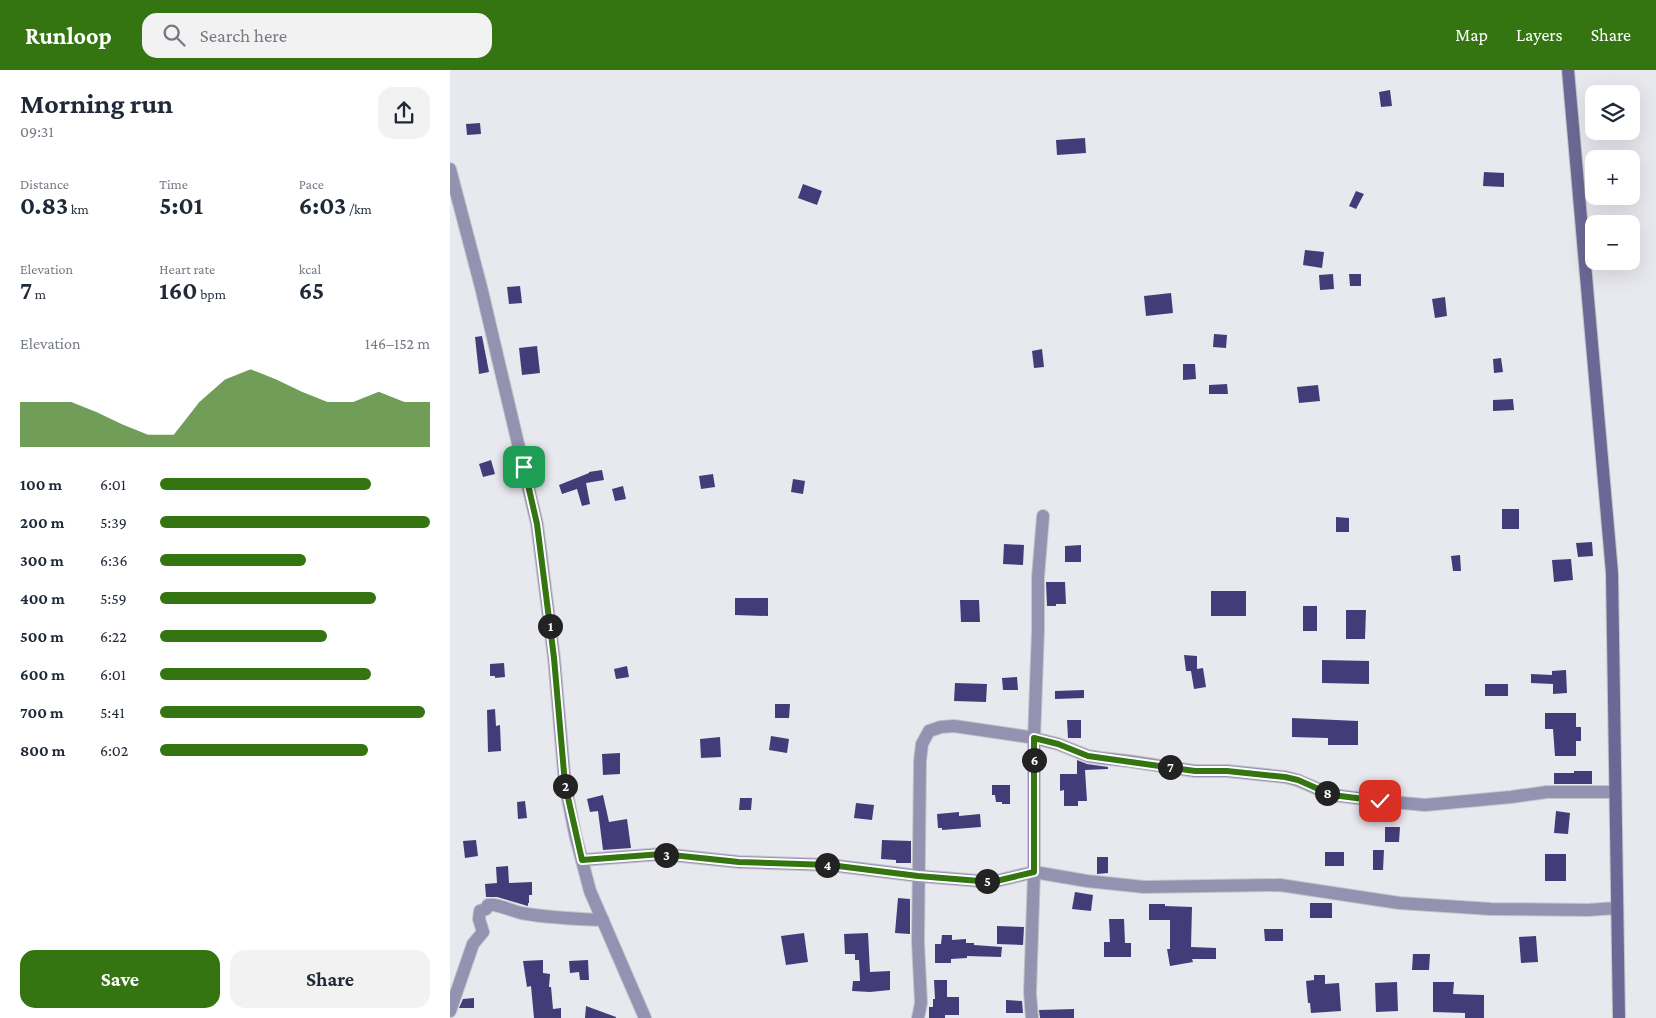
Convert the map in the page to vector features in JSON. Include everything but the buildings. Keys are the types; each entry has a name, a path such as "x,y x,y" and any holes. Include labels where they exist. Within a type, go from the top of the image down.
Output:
{"street":[{"path":"1568,70 1612,573 1619,1018"},
{"path":"450,169 481,287 537,524 554,658 565,784 582,860 590,891 645,1018"},
{"path":"1032,1018 1030,993 1034,872 1034,738 1038,578 1043,516"},
{"path":"918,1018 921,1002 918,942 918,876 921,753 922,744 930,731 941,727 954,726 1034,738 1058,744 1088,756 1195,771 1227,771 1285,777 1298,780 1332,795 1380,801 1425,805 1546,792 1616,792"},
{"path":"582,860 662,854 739,862 830,865 918,876 992,882 1034,872 1087,881 1144,887 1280,885 1399,903 1491,909 1588,910 1618,908"},
{"path":"450,1011 473,944 483,932 479,919 480,911 486,909 488,905 549,918 603,920"}],"route":[{"path":"524,467 537,524 554,658 565,784 582,860 662,854 739,862 830,865 918,876 992,882 1034,872 1034,738 1058,744 1088,756 1195,771 1227,771 1285,777 1298,780 1332,795 1380,801"}]}
